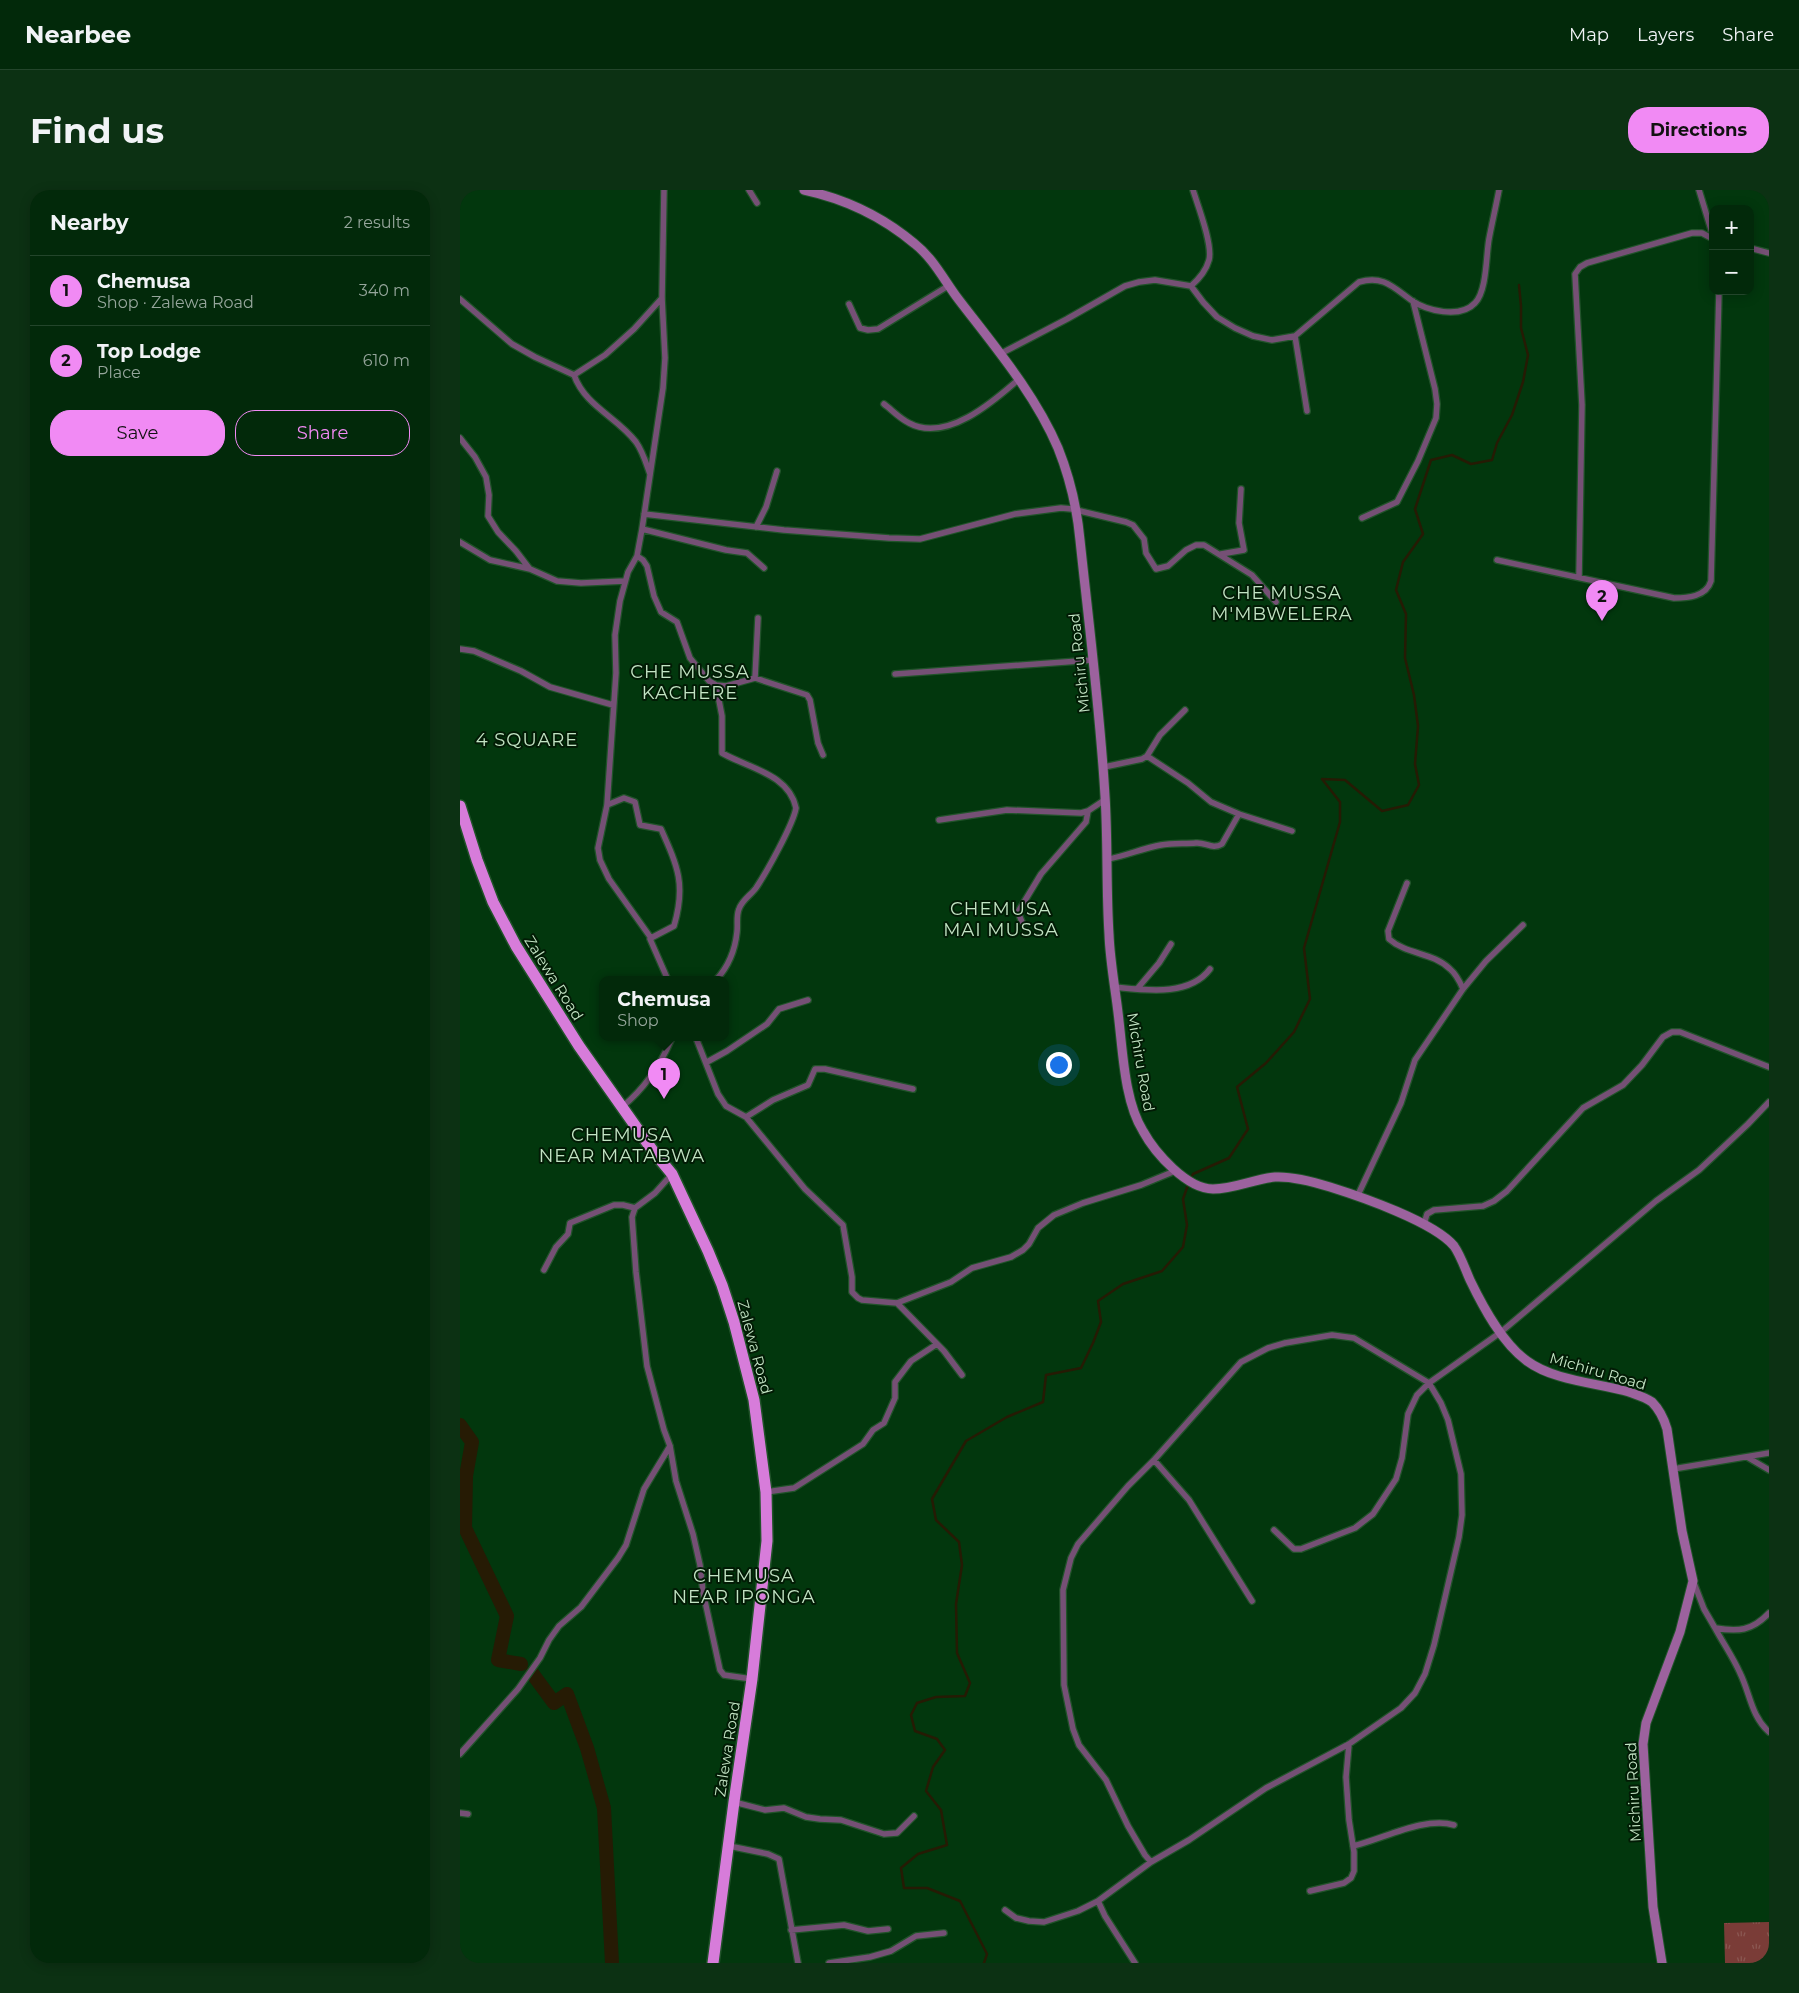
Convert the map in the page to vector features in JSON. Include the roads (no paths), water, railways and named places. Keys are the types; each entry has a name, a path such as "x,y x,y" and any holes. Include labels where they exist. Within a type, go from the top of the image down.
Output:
{"highway":[{"name":"Zalewa Road","path":"460,806 477,860 493,902 508,932 560,1017 622,1107 672,1174 708,1250 734,1322 754,1400 766,1492 767,1541 752,1679 734,1802 714,1963"}],"street":[{"path":"664,190 662,298 665,358 660,414 642,529 636,556 625,581 620,601 615,636 616,673 607,805 598,848 600,860 609,879 651,938 666,976"},
{"path":"749,190 757,203"},
{"name":"Michiru Road","path":"804,190 847,201 900,232 928,256 948,286 1019,379 1058,448 1077,510 1094,660 1106,799 1108,934 1114,987 1133,1107 1138,1124 1146,1138 1175,1171 1206,1188 1227,1187 1278,1177 1329,1186 1392,1209 1424,1224 1446,1238 1456,1248 1483,1307 1501,1332 1527,1361 1542,1370 1644,1397 1658,1410 1664,1422 1682,1531 1693,1581 1680,1632 1646,1723 1643,1744 1653,1907 1662,1963"},
{"path":"1191,286 1202,276 1209,259 1209,246 1193,190"},
{"path":"1000,354 1125,286 1154,280 1191,286 1217,317 1253,336 1272,340 1295,336 1359,282 1370,279 1383,281 1413,301 1448,313 1465,310 1476,302 1481,293 1499,190"},
{"path":"1699,190 1709,224"},
{"path":"1579,577 1582,405 1575,274 1580,267 1587,263 1692,233 1709,236"},
{"path":"1754,249 1769,253"},
{"path":"849,304 860,328 868,330 878,329 948,286"},
{"path":"1497,560 1674,598 1705,592 1710,586 1719,295"},
{"path":"574,375 605,355 634,330 662,298"},
{"path":"460,299 512,344 534,357 574,375 579,386 590,400 635,442 644,456 651,476"},
{"path":"1362,518 1397,502 1418,461 1436,418 1438,404 1413,301"},
{"path":"1295,336 1307,411"},
{"path":"884,404 910,424 927,428 946,426 968,417 990,404 1019,379"},
{"path":"460,438 486,477 489,495 488,516 498,532 530,569"},
{"path":"756,528 766,507 777,471"},
{"path":"1220,554 1244,550 1239,523 1241,489"},
{"path":"644,514 756,528 920,539 1015,514 1060,508 1077,510 1133,525 1144,539 1146,553 1156,569 1168,566 1186,550 1196,545 1204,545 1252,575 1276,602"},
{"path":"642,529 747,553 764,568"},
{"path":"460,542 490,560 530,569 557,581 581,583 625,581"},
{"path":"636,556 643,560 646,566 654,596 661,612 676,622 693,664 709,681 716,685 732,685 755,678 807,695 810,700 822,755"},
{"path":"755,678 758,618"},
{"path":"460,649 474,651 561,690 613,705"},
{"path":"895,674 1094,660"},
{"path":"716,685 722,716 722,753 784,784 796,808 783,839 763,876 755,889 740,906 733,955 719,976"},
{"path":"1104,767 1137,761 1147,756 1160,735 1185,710"},
{"path":"1147,756 1188,783 1211,802 1239,814 1292,831"},
{"path":"607,805 624,798 635,802 640,825 662,829 676,865 680,880 680,906 674,926 651,938"},
{"path":"939,820 1007,810 1081,813 1088,811 1106,799"},
{"path":"1022,922 1018,912 1024,901 1063,847 1086,822 1088,811"},
{"path":"1108,859 1162,845 1200,842 1213,847 1217,846 1222,844 1239,814"},
{"path":"1407,882 1388,931 1389,939 1405,949 1445,964 1455,974 1464,989"},
{"path":"1357,1197 1401,1103 1415,1060 1464,989 1486,961 1523,925"},
{"path":"1137,989 1171,944"},
{"path":"1114,987 1157,991 1182,986 1205,975 1210,968"},
{"path":"706,1062 728,1051 767,1024 779,1009 808,1000"},
{"path":"1424,1224 1430,1211 1483,1206 1507,1191 1583,1108 1623,1085 1667,1035 1680,1032 1769,1067"},
{"path":"622,1107 633,1098 653,1073 670,1041"},
{"path":"697,1041 722,1102 731,1110 746,1117 805,1189 843,1225 852,1276 852,1292 854,1296 862,1300 896,1303 951,1282 972,1268 1018,1253 1029,1244 1041,1224 1054,1216 1083,1202 1175,1171"},
{"path":"746,1117 773,1100 808,1085 815,1069 825,1069 913,1089"},
{"path":"1274,1530 1294,1549 1301,1549 1354,1528 1373,1514 1396,1479 1412,1402 1417,1395 1429,1384 1501,1332 1656,1201 1699,1170 1769,1102"},
{"path":"672,1174 655,1193 635,1208 632,1217 636,1272 647,1366 670,1446 676,1481 698,1556 703,1592 720,1670 724,1675 752,1679"},
{"path":"544,1270 556,1246 568,1234 570,1223 614,1205 635,1208"},
{"path":"896,1303 937,1344 962,1375"},
{"path":"1004,1910 1016,1918 1044,1922 1078,1911 1098,1901 1152,1862 1189,1840 1266,1788 1349,1744 1401,1708 1414,1693 1425,1674 1434,1645 1459,1537 1462,1492 1459,1464 1448,1420 1441,1402 1429,1384 1354,1338 1332,1335 1285,1343 1268,1348 1241,1362 1078,1544 1067,1570 1063,1590 1064,1685 1075,1738 1106,1780 1139,1846 1152,1862"},
{"path":"766,1492 794,1488 863,1444 874,1430 884,1424 896,1398 895,1382 911,1361 937,1344"},
{"path":"460,1754 518,1689 540,1658 559,1626 581,1607 618,1558 626,1545 644,1489 670,1446"},
{"path":"1672,1469 1769,1452"},
{"path":"1747,1457 1769,1470"},
{"path":"1154,1460 1189,1500 1252,1601"},
{"path":"1693,1581 1704,1609 1740,1672 1753,1709 1762,1725 1769,1732"},
{"path":"1715,1628 1732,1631 1746,1629 1759,1624 1769,1613"},
{"path":"1310,1891 1344,1883 1351,1878 1355,1863 1346,1777 1349,1744"},
{"path":"734,1802 765,1810 784,1808 806,1817 841,1820 884,1834 897,1833 914,1816"},
{"path":"460,1813 468,1814"},
{"path":"1353,1846 1416,1827 1437,1823 1454,1826"},
{"path":"729,1846 768,1854 779,1859 798,1963"},
{"path":"1098,1901 1104,1916 1135,1963"},
{"path":"791,1930 844,1926 868,1931 888,1929"},
{"path":"829,1963 870,1957 891,1951 916,1936 944,1933"}],"waterway":[{"path":"1191,1178 1193,1174 1229,1158 1248,1129 1237,1087 1266,1063 1294,1032 1310,999 1304,948 1340,822 1340,802 1322,779 1345,780 1382,811 1408,805 1419,785 1415,764 1418,726 1414,695 1405,658 1406,614 1396,590 1403,562 1423,534 1415,509 1431,460 1452,455 1471,464 1492,460 1497,443 1512,415 1523,382 1528,355 1521,328 1519,285"},
{"path":"984,1963 987,1954 960,1901 927,1888 904,1888 901,1868 918,1854 947,1845 941,1810 926,1791 933,1767 945,1750 937,1739 915,1731 911,1715 917,1703 936,1697 965,1696 970,1683 957,1653 956,1604 962,1565 959,1542 936,1520 932,1499 966,1441 1007,1417 1043,1402 1046,1375 1081,1368 1101,1322 1098,1301 1123,1284 1162,1271 1183,1247 1187,1225 1183,1199 1188,1185"},
{"path":"460,1425 472,1442 466,1476 465,1528 507,1616 498,1660 521,1664"},
{"path":"532,1673 554,1703 567,1694 587,1748 604,1808 612,1963"}],"place":[{"name":"Top Lodge","path":"1602,621"},
{"name":"Chemusa","path":"664,1099"}],"district":[{"name":"CHE MUSSA M'MBWELERA","path":"1282,603"},
{"name":"CHE MUSSA KACHERE","path":"690,682"},
{"name":"4 SQUARE","path":"527,740"},
{"name":"CHEMUSA MAI MUSSA","path":"1001,920"},
{"name":"CHEMUSA NEAR MATABWA","path":"622,1145"},
{"name":"CHEMUSA NEAR IPONGA","path":"744,1586"}]}
